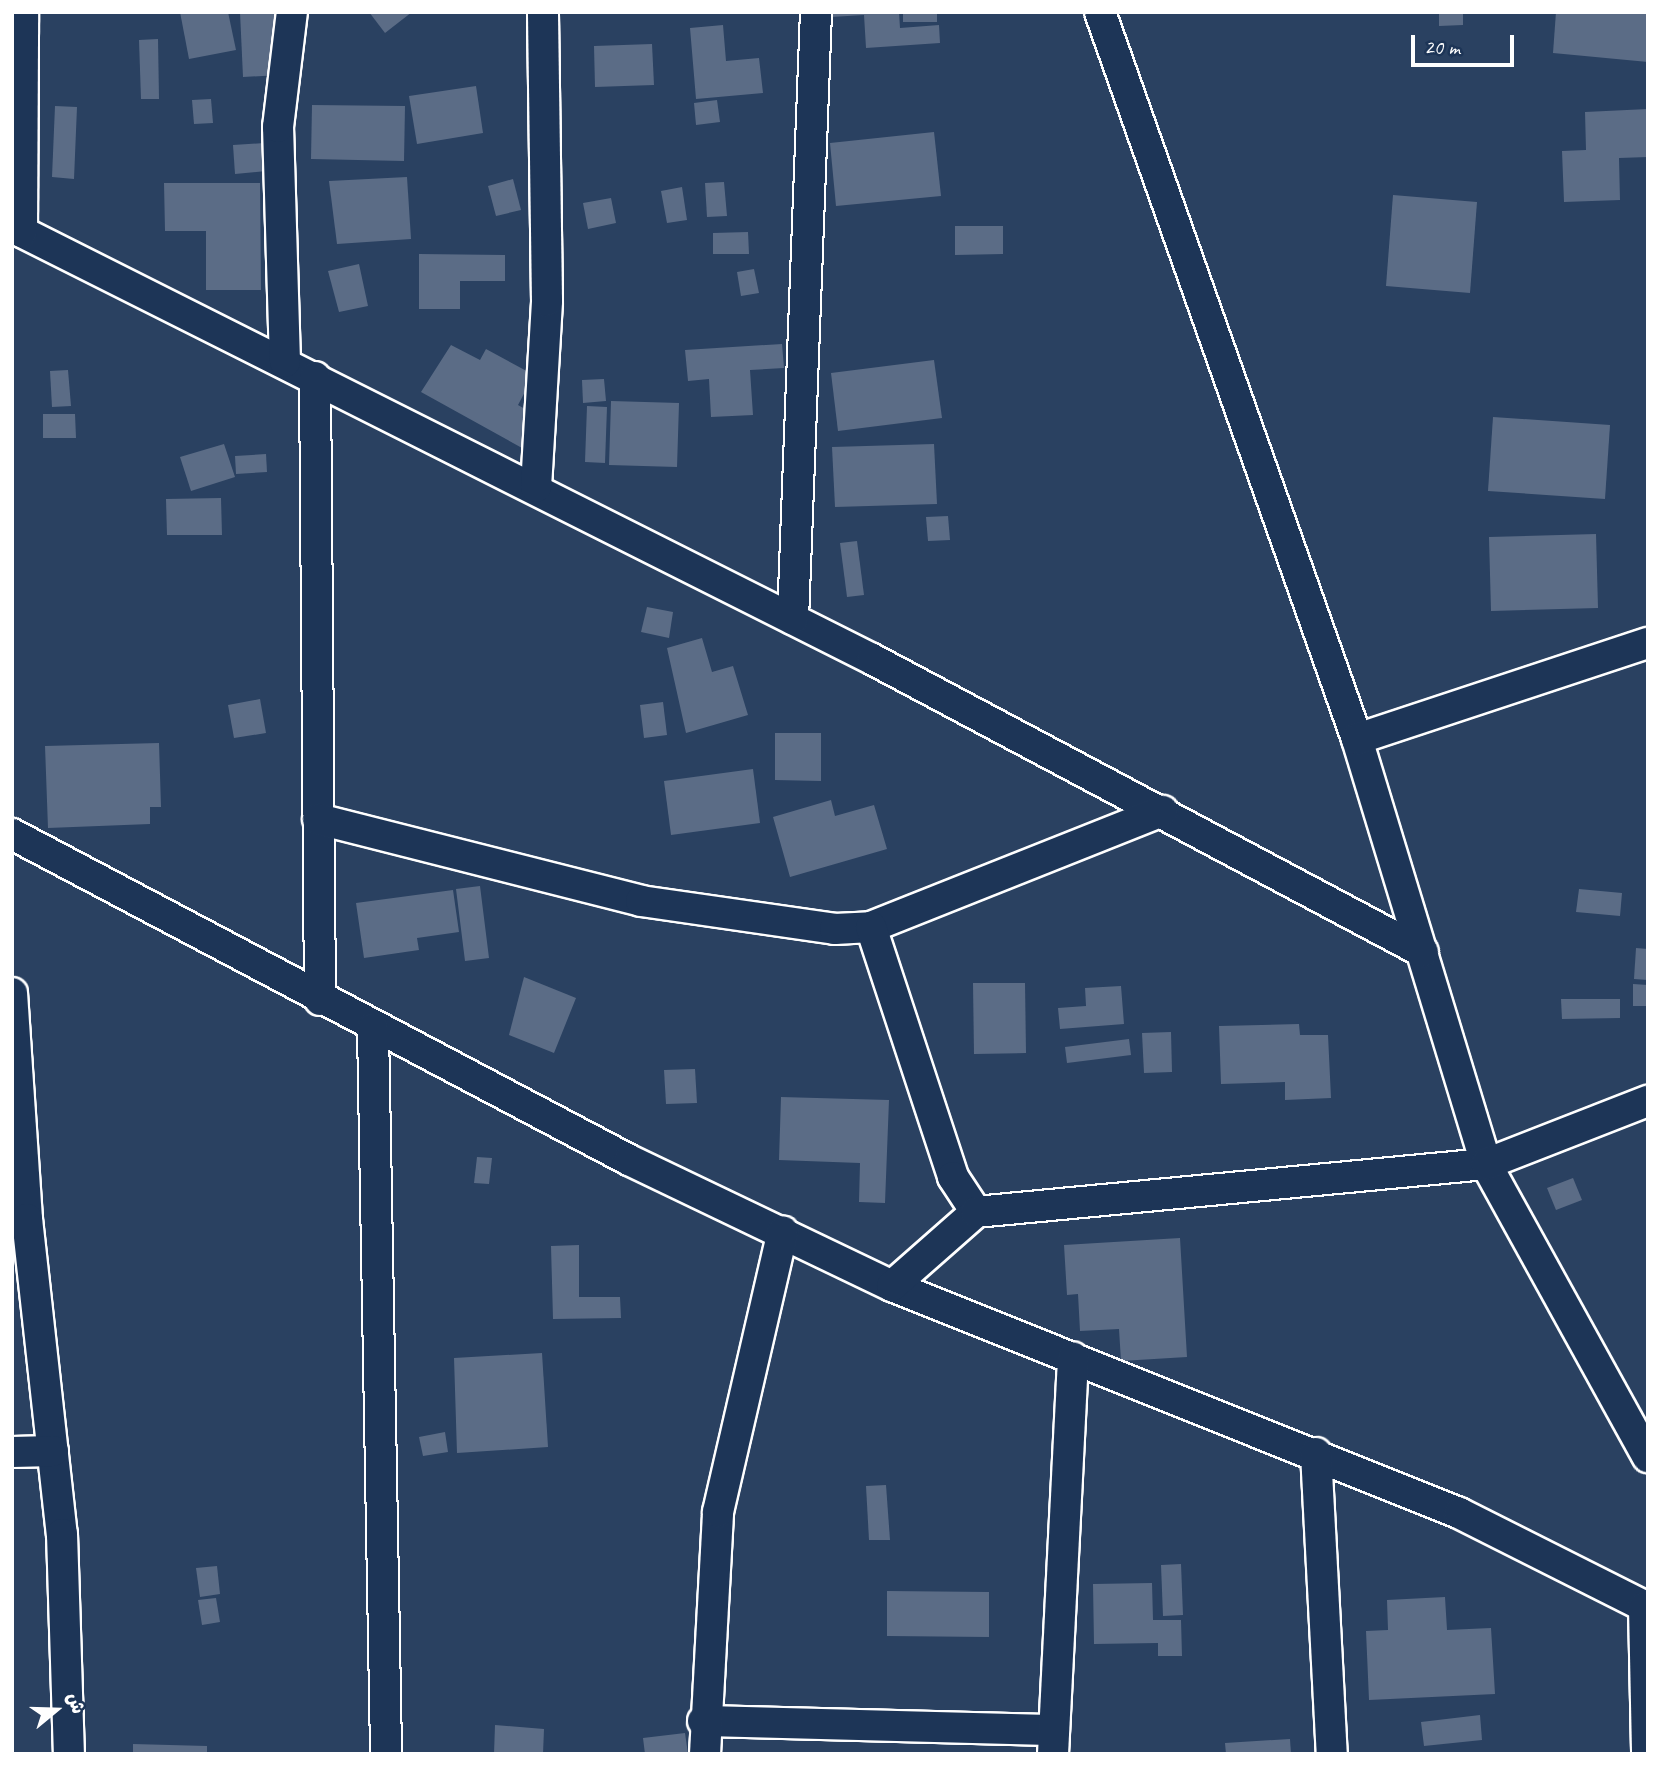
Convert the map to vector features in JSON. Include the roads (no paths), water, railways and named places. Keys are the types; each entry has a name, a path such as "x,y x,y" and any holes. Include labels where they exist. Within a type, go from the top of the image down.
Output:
{"street":[{"path":"23,12 17,230 536,487 1163,811 1423,952"},
{"path":"285,362 278,127 292,12"},
{"path":"536,487 547,301 543,12"},
{"path":"793,619 816,12"},
{"path":"1100,12 1357,739 1486,1164 1648,1457"},
{"path":"314,377 320,1000"},
{"path":"1357,739 1648,643"},
{"path":"318,819 641,901 835,929 871,927 1163,811"},
{"path":"12,834 373,1028 892,1286 1316,1453 1459,1513 1646,1608 1647,1754"},
{"path":"871,927 953,1177 976,1212"},
{"path":"12,993 27,1219 62,1534 69,1754"},
{"path":"373,1028 386,1754"},
{"path":"892,1286 976,1212 1486,1164 1648,1101"},
{"path":"705,1754 703,1721 718,1512 783,1231"},
{"path":"703,1721 1053,1742 1073,1359"},
{"path":"12,1452 53,1451"},
{"path":"1316,1453 1332,1754"}]}
